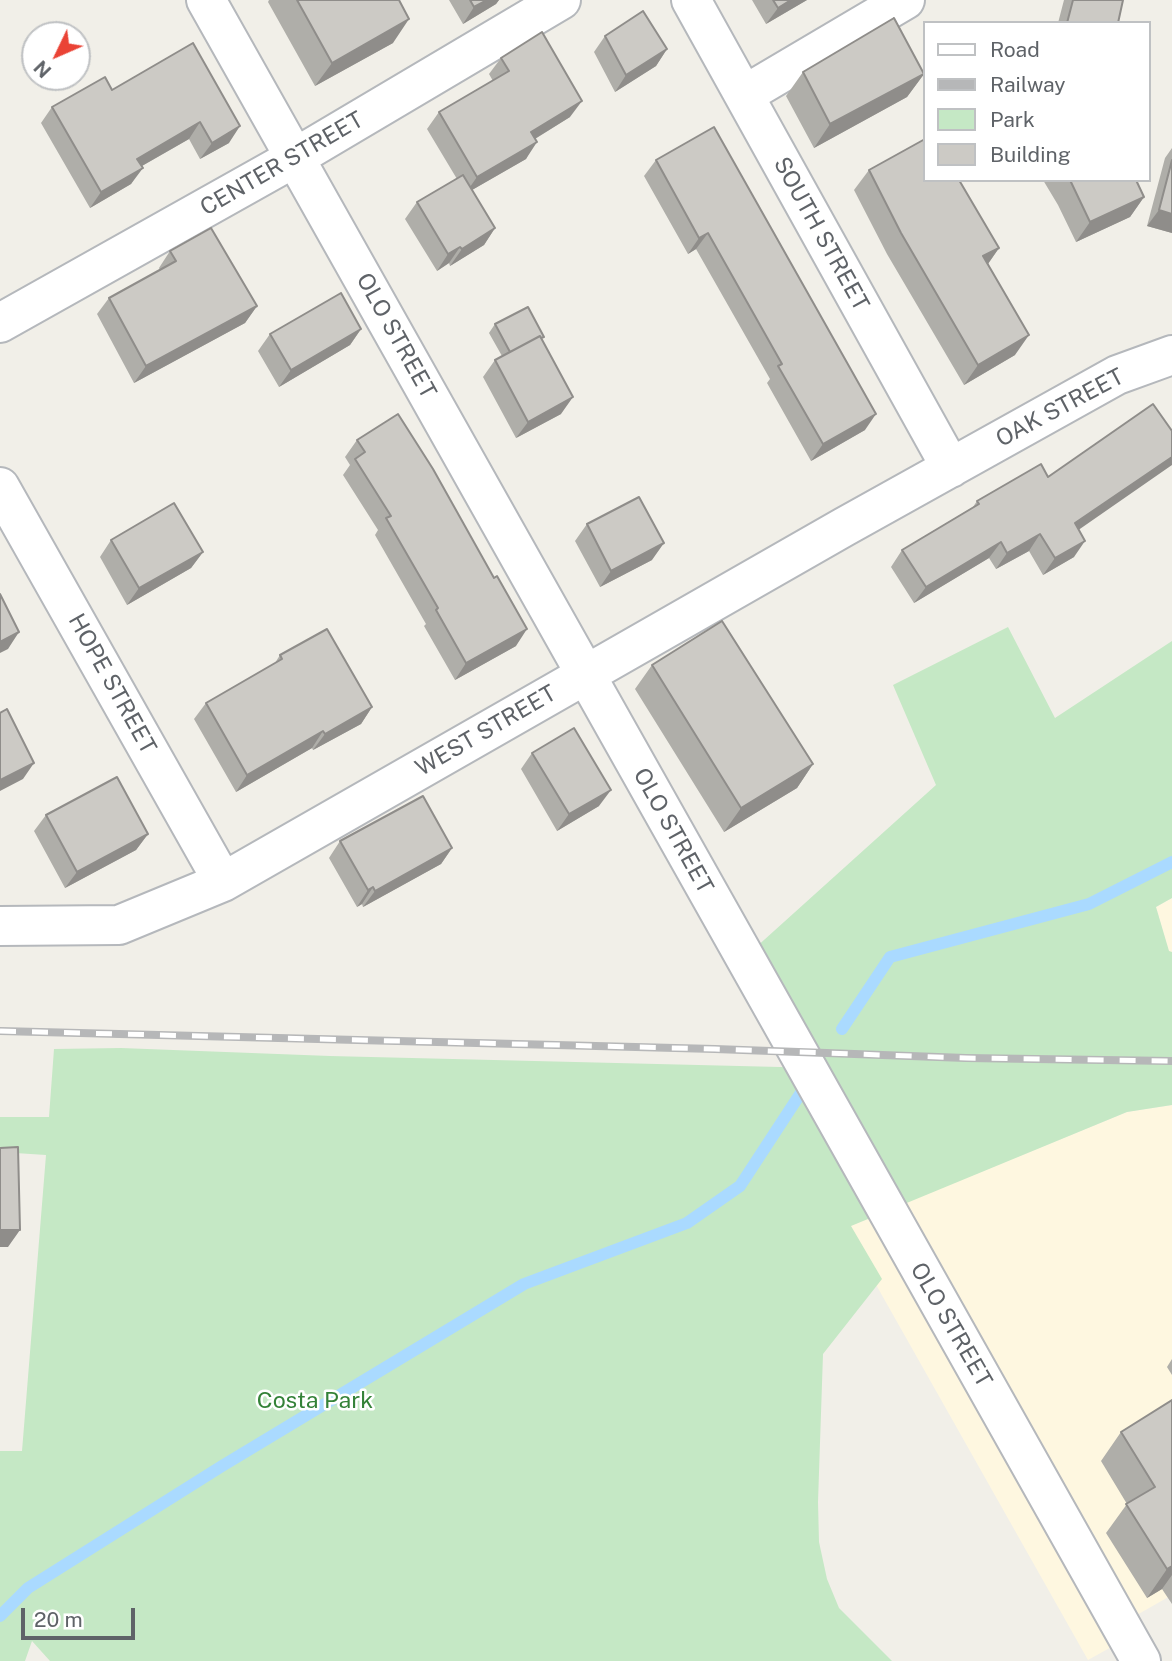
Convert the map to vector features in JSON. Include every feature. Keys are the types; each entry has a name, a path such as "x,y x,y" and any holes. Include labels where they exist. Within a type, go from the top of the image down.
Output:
{"street":[{"name":"OLO STREET","path":"206,0 1141,1661"},
{"name":"CENTER STREET","path":"0,323 296,157 561,0"},
{"name":"SOUTH STREET","path":"691,0 951,468"},
{"path":"744,95 905,0"},
{"name":"OAK STREET","path":"951,468 1117,375 1172,355"},
{"name":"WEST STREET","path":"0,926 119,925 223,882 951,468"},
{"name":"HOPE STREET","path":"0,487 223,882"}],"shaded area":[{"path":"1172,898 1172,952 1169,952 1156,907"},
{"path":"1172,1105 1172,1595 1135,1616 1142,1630 1088,1660 844,1228 1127,1112"}],"green space":[{"name":"Costa Park","path":"1008,627 1055,718 1172,641 1172,898 1156,907 1169,951 1172,952 1172,1105 1127,1112 851,1226 882,1279 823,1354 819,1542 827,1579 839,1608 892,1661 50,1661 32,1641 25,1661 0,1661 0,1451 22,1451 46,1155 0,1152 0,1117 49,1117 54,1049 121,1048 821,1068 754,949 936,785 893,685"}],"building":[{"path":"297,0 399,0 409,19 332,63"},
{"path":"470,0 487,0 474,7"},
{"path":"773,0 791,0 778,8"},
{"path":"1073,0 1123,0 1118,21 1068,21"},
{"path":"643,11 667,49 626,75 605,36"},
{"path":"894,18 923,75 830,124 803,72"},
{"path":"542,32 582,101 531,132 537,142 477,177 439,112 509,71 501,58"},
{"path":"193,43 240,126 212,143 200,122 137,159 143,168 101,192 52,107 80,91 91,91 91,85 105,77 112,90"},
{"path":"714,127 876,414 823,444 778,366 782,364 708,233 699,238 656,160"},
{"path":"923,140 923,182 960,182 999,248 983,256 1029,335 978,365 901,233 869,170"},
{"path":"1172,160 1172,214 1159,210"},
{"path":"463,175 495,228 462,249 460,247 448,254 417,202"},
{"path":"1071,182 1137,182 1144,197 1090,222"},
{"path":"211,228 257,306 146,366 109,298 176,261 170,251"},
{"path":"341,293 361,329 291,370 270,334"},
{"path":"528,307 544,337 540,336 510,352 495,324"},
{"path":"540,336 573,397 528,422 495,360"},
{"path":"1153,404 1172,431 1172,457 1075,523 1085,541 1055,558 1040,534 1007,553 1001,542 926,587 902,550 979,504 977,501 1041,464 1048,477"},
{"path":"398,414 527,629 466,663 386,518 391,516 355,459 365,452 357,440"},
{"path":"639,497 664,543 611,571 587,524"},
{"path":"174,503 203,552 139,588 111,540"},
{"path":"0,594 19,632 0,642"},
{"path":"722,621 813,764 741,808 652,665"},
{"path":"327,629 372,707 325,734 323,731 247,775 206,703 282,659 280,655"},
{"path":"7,709 34,763 0,780 0,713"},
{"path":"574,728 611,790 569,814 532,753"},
{"path":"117,777 148,834 77,872 46,815"},
{"path":"423,796 452,848 375,891 373,887 368,890 340,841"},
{"path":"18,1147 20,1230 0,1230 0,1148"},
{"path":"1172,1400 1172,1566 1167,1569 1126,1504 1155,1487 1121,1432"}],"waterway":[{"path":"842,1029 890,957 1089,904 1172,862"},
{"path":"0,1616 28,1588 222,1466 524,1284 687,1223 740,1186 808,1082"}],"railway":[{"path":"0,1031 966,1058 1172,1061"}]}
